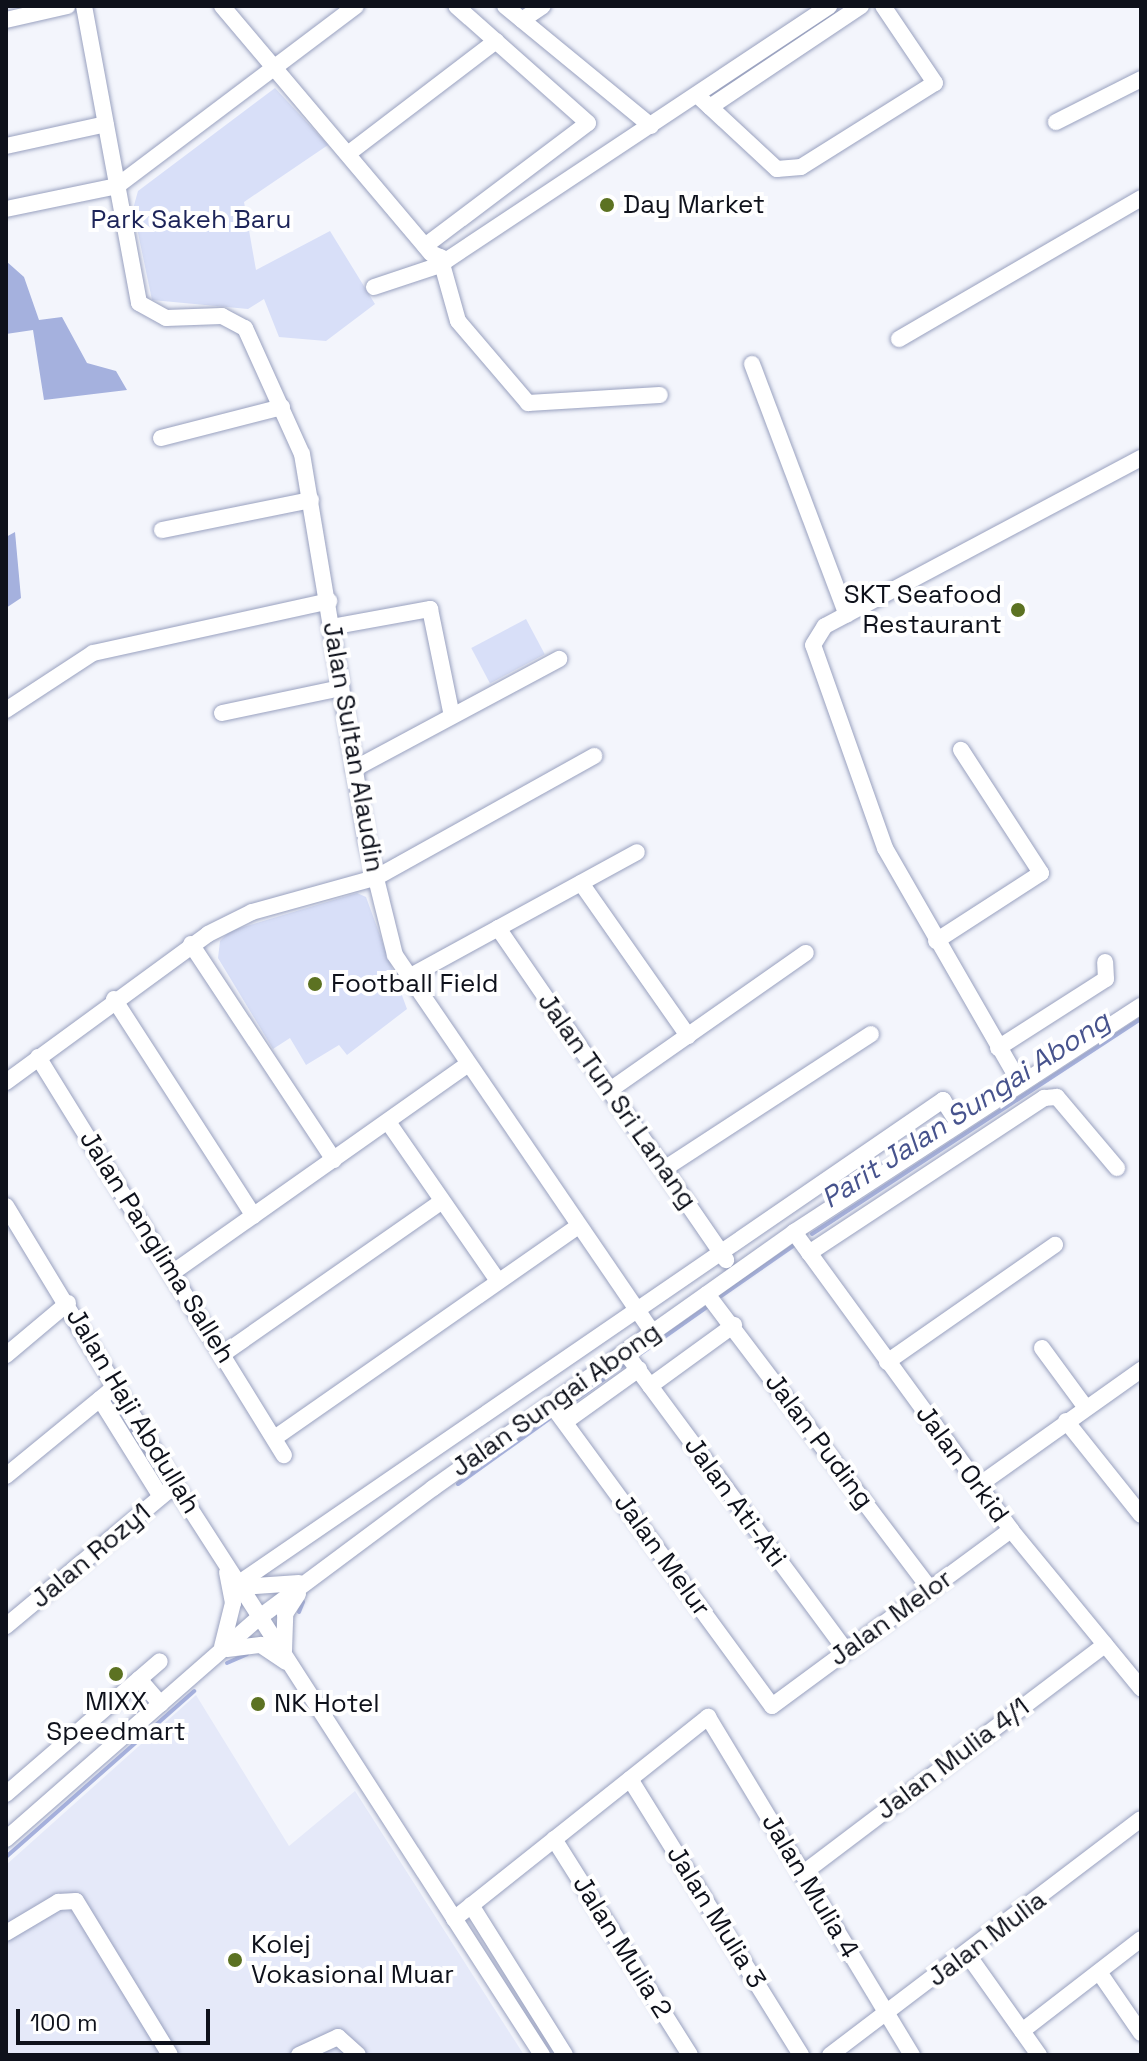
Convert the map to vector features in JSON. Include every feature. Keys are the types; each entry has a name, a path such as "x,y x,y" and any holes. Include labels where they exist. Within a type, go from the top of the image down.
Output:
{"street":[{"path":"6,20 67,6"},
{"path":"84,6 117,186"},
{"path":"222,6 434,255 458,321 528,403 660,395"},
{"path":"6,209 117,186 356,6"},
{"path":"374,287 434,255 588,123 456,6"},
{"path":"505,6 651,126"},
{"path":"522,20 543,6"},
{"path":"434,255 461,256 829,6"},
{"path":"710,107 861,6"},
{"path":"697,95 788,171 934,80 883,6"},
{"path":"349,153 496,41"},
{"path":"1056,122 1141,79"},
{"path":"6,146 106,124"},
{"name":"Jalan Sultan Alaudin","path":"117,186 139,303 166,318 235,319 282,407 311,500 354,769 375,878 407,978 652,1332"},
{"path":"899,339 1141,198"},
{"path":"752,364 847,615"},
{"path":"161,438 282,407"},
{"path":"1020,1083 936,941 874,823 813,662 817,634 1141,458"},
{"path":"162,530 311,500"},
{"path":"6,710 93,653 329,601"},
{"path":"331,627 430,609 452,716"},
{"path":"354,769 559,659"},
{"path":"222,713 341,688"},
{"path":"936,941 1041,873 961,750"},
{"path":"6,1082 191,944 252,912 375,878 594,756"},
{"path":"407,978 637,852"},
{"path":"581,883 688,1036"},
{"name":"Jalan Tun Sri Lanang","path":"498,928 736,1273"},
{"path":"191,944 334,1160"},
{"path":"610,1090 806,953"},
{"path":"998,1048 1106,979 1105,962"},
{"path":"114,999 254,1216"},
{"name":"Jalan Sungai Abong","path":"6,1839 219,1651 310,1580 794,1232 1141,1007"},
{"path":"664,1169 871,1034"},
{"name":"Jalan Panglima Salleh","path":"38,1057 276,1437 284,1455"},
{"path":"172,1273 467,1065"},
{"path":"809,1253 1044,1098 1057,1097 1117,1168"},
{"path":"240,1585 943,1100 958,1123"},
{"path":"388,1122 498,1281"},
{"path":"223,1354 442,1201"},
{"name":"Jalan Haji Abdullah","path":"6,1206 68,1303 175,1485 542,2055"},
{"path":"276,1437 577,1227"},
{"name":"Jalan Orkid","path":"794,1232 1011,1530 1141,1688"},
{"path":"887,1362 1055,1245"},
{"name":"Jalan Puding","path":"707,1294 734,1325 930,1589"},
{"path":"6,1355 68,1303"},
{"path":"650,1386 734,1325"},
{"path":"1042,1348 1086,1408"},
{"name":"Jalan Ati-Ati","path":"625,1352 846,1651"},
{"path":"565,1422 639,1369"},
{"path":"979,1485 1141,1370"},
{"path":"6,1476 116,1386"},
{"path":"100,1399 161,1497"},
{"name":"Jalan Melur","path":"551,1404 772,1706"},
{"path":"1066,1421 1139,1507"},
{"name":"Jalan Rozy1","path":"6,1626 175,1485"},
{"name":"Jalan Melor","path":"772,1706 1011,1530"},
{"path":"219,1651 233,1603 222,1559"},
{"path":"240,1585 310,1580"},
{"path":"284,1653 285,1614 310,1580"},
{"path":"219,1651 247,1643 294,1668"},
{"name":"Jalan Mulia 4/1","path":"802,1874 1105,1645"},
{"path":"6,1794 160,1661"},
{"path":"139,1679 161,1704"},
{"name":"Jalan Mulia 4","path":"630,1779 708,1717 912,2055"},
{"path":"454,1919 630,1779"},
{"name":"Jalan Mulia 3","path":"630,1779 801,2055"},
{"name":"Jalan Mulia","path":"830,2055 968,1955 1141,1819"},
{"name":"Jalan Mulia 2","path":"554,1839 690,2055"},
{"path":"6,1933 58,1902 76,1901 170,2055"},
{"path":"471,1905 565,2055"},
{"path":"1022,2031 1141,1939"},
{"path":"968,1955 1039,2055"},
{"path":"1099,1972 1141,2033"},
{"path":"299,2055 338,2037 358,2055"}],"shaded area":[{"path":"6,261 24,277 39,320 62,317 87,363 116,371 127,390 44,400 33,330 6,334"},
{"path":"15,532 21,598 6,608 6,537"},
{"name":"Kolej Vokasional Muar","path":"196,1695 289,1846 355,1791 524,2055 6,2055 6,1865"}],"green space":[{"name":"Park Sakeh Baru","path":"275,88 328,145 244,202 256,270 330,231 375,304 326,341 279,337 264,299 248,309 152,300 133,209 138,191"},
{"path":"526,619 545,654 490,683 471,648"},
{"name":"Football Field","path":"357,893 366,897 407,1009 347,1055 339,1045 306,1065 290,1038 273,1049 218,958 220,941 230,931"}],"waterway":[{"name":"Parit Jalan Sungai Abong","path":"812,1234 1141,1019"},
{"name":"Parit Jalan Sungai Abong","path":"721,1296 796,1244"},
{"name":"Parit Jalan Sungai Abong","path":"640,1354 707,1307"},
{"name":"Parit Jalan Sungai Abong","path":"566,1407 625,1364"},
{"name":"Parit Jalan Sungai Abong","path":"458,1484 549,1419"},
{"name":"Parit Jalan Sungai Abong","path":"299,1612 303,1602"},
{"name":"Parit Jalan Sungai Abong","path":"227,1663 247,1654"},
{"name":"Parit Jalan Sungai Abong","path":"6,1857 194,1691"}],"place":[{"name":"Day Market","path":"607,205"},
{"name":"SKT Seafood Restaurant","path":"1018,610"},
{"name":"Football Field","path":"315,984"},
{"name":"MIXX Speedmart","path":"116,1674"},
{"name":"NK Hotel","path":"258,1704"},
{"name":"Kolej Vokasional Muar","path":"235,1960"}]}
